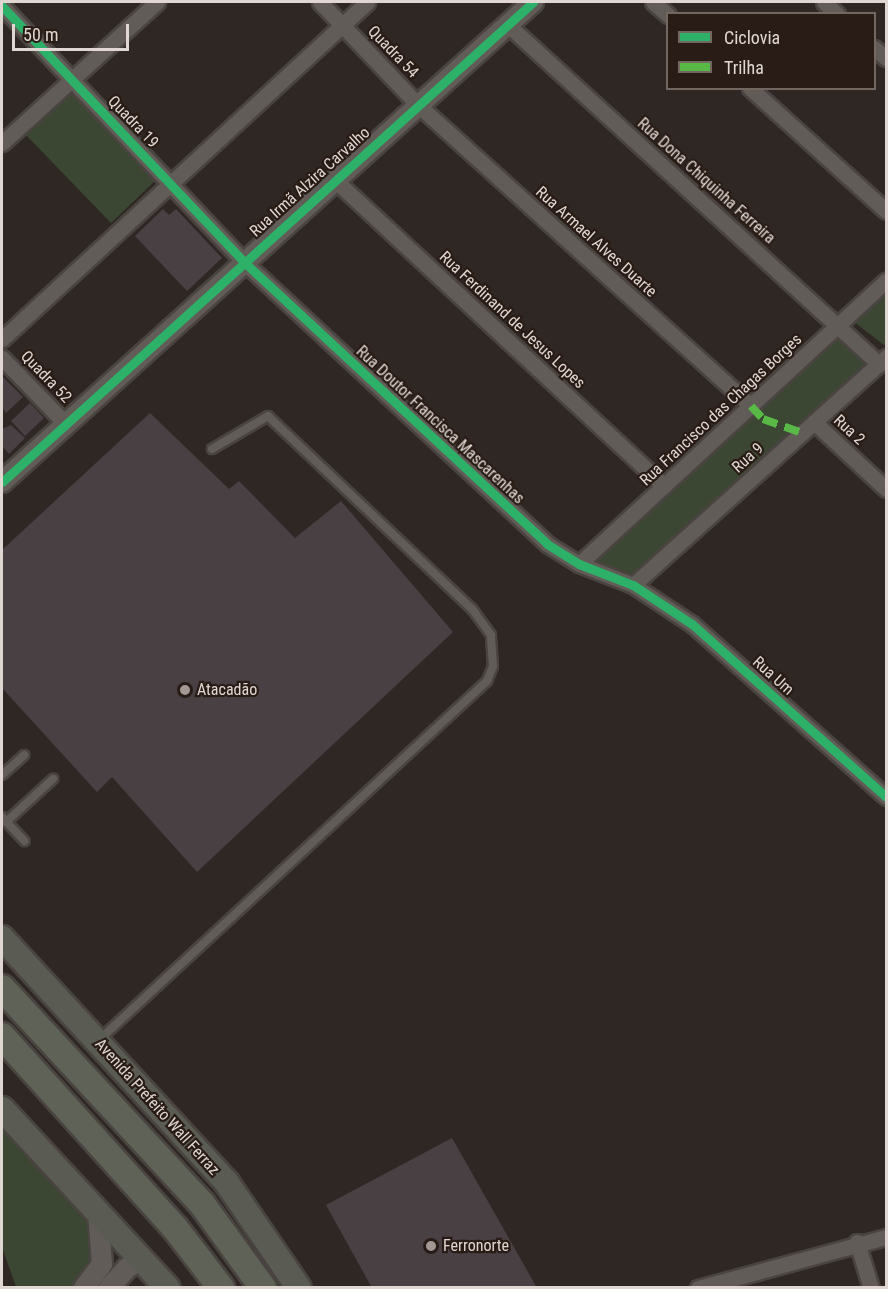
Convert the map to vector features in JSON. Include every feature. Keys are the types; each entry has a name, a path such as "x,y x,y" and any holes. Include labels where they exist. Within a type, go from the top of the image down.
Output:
{"highway":[{"name":"Avenida Prefeito Wall Ferraz","path":"2,988 202,1204 263,1287"},
{"path":"2,1036 175,1228 221,1287"}],"main road":[{"name":"Avenida Prefeito Wall Ferraz","path":"2,938 227,1183 299,1287"},
{"path":"2,1109 168,1287"}],"street":[{"path":"2,144 155,2"},
{"name":"Quadra 54","path":"320,2 417,104"},
{"path":"2,339 367,2"},
{"name":"Rua Irmã Alzira Carvalho","path":"2,482 64,422 533,2"},
{"path":"653,2 666,13"},
{"name":"Quadra 19","path":"2,6 244,262"},
{"name":"Rua Dona Chiquinha Ferreira","path":"508,25 838,326 883,360"},
{"path":"752,90 886,211"},
{"name":"Rua Armael Alves Duarte","path":"417,104 751,406"},
{"name":"Rua Ferdinand de Jesus Lopes","path":"335,180 664,486"},
{"name":"Rua Doutor Francisca Mascarenhas","path":"244,262 524,523 579,564 633,585"},
{"name":"Rua Francisco das Chagas Borges","path":"579,564 886,281"},
{"name":"Quadra 52","path":"2,358 64,422"},
{"name":"Rua 9","path":"633,585 883,360"},
{"name":"Rua 2","path":"814,422 886,489"},
{"name":"Rua Um","path":"633,585 692,624 884,792"},
{"path":"84,1287 93,1280 102,1264 98,1212"},
{"path":"698,1287 717,1284 857,1242 886,1237"},
{"path":"857,1242 871,1287"},
{"path":"109,1287 127,1268 138,1261 146,1263"}],"lane":[{"path":"98,1041 487,681 493,666 491,635 473,610 268,416 212,449"},
{"path":"2,775 24,756"},
{"path":"24,842 4,819 53,779"}],"green space":[{"path":"69,90 156,180 111,223 24,133"},
{"path":"886,293 886,343 884,345 854,322"},
{"path":"837,336 871,366 638,576 594,561"},
{"path":"2,1124 89,1219 95,1268 72,1287 16,1287 2,1247"}],"building":[{"path":"163,209 169,215 176,209 222,258 187,291 135,236"},
{"path":"3,377 23,397 6,413 2,407"},
{"path":"30,403 44,418 25,436 11,421"},
{"path":"150,413 229,489 239,481 295,538 341,501 453,632 197,872 112,777 97,792 2,688 2,550"},
{"path":"11,425 25,438 9,454 2,446 2,429"},
{"name":"Ferronorte","path":"452,1138 537,1288 372,1288 326,1205"}],"marked path":[{"path":"751,406 763,419 802,433"}],"cycle path":[{"path":"2,482 533,2"},
{"path":"2,6 244,262 547,544 579,564 633,585 692,624 886,797"}],"place":[{"name":"Atacadão","path":"185,690"},
{"name":"Ferronorte","path":"431,1246"}]}
